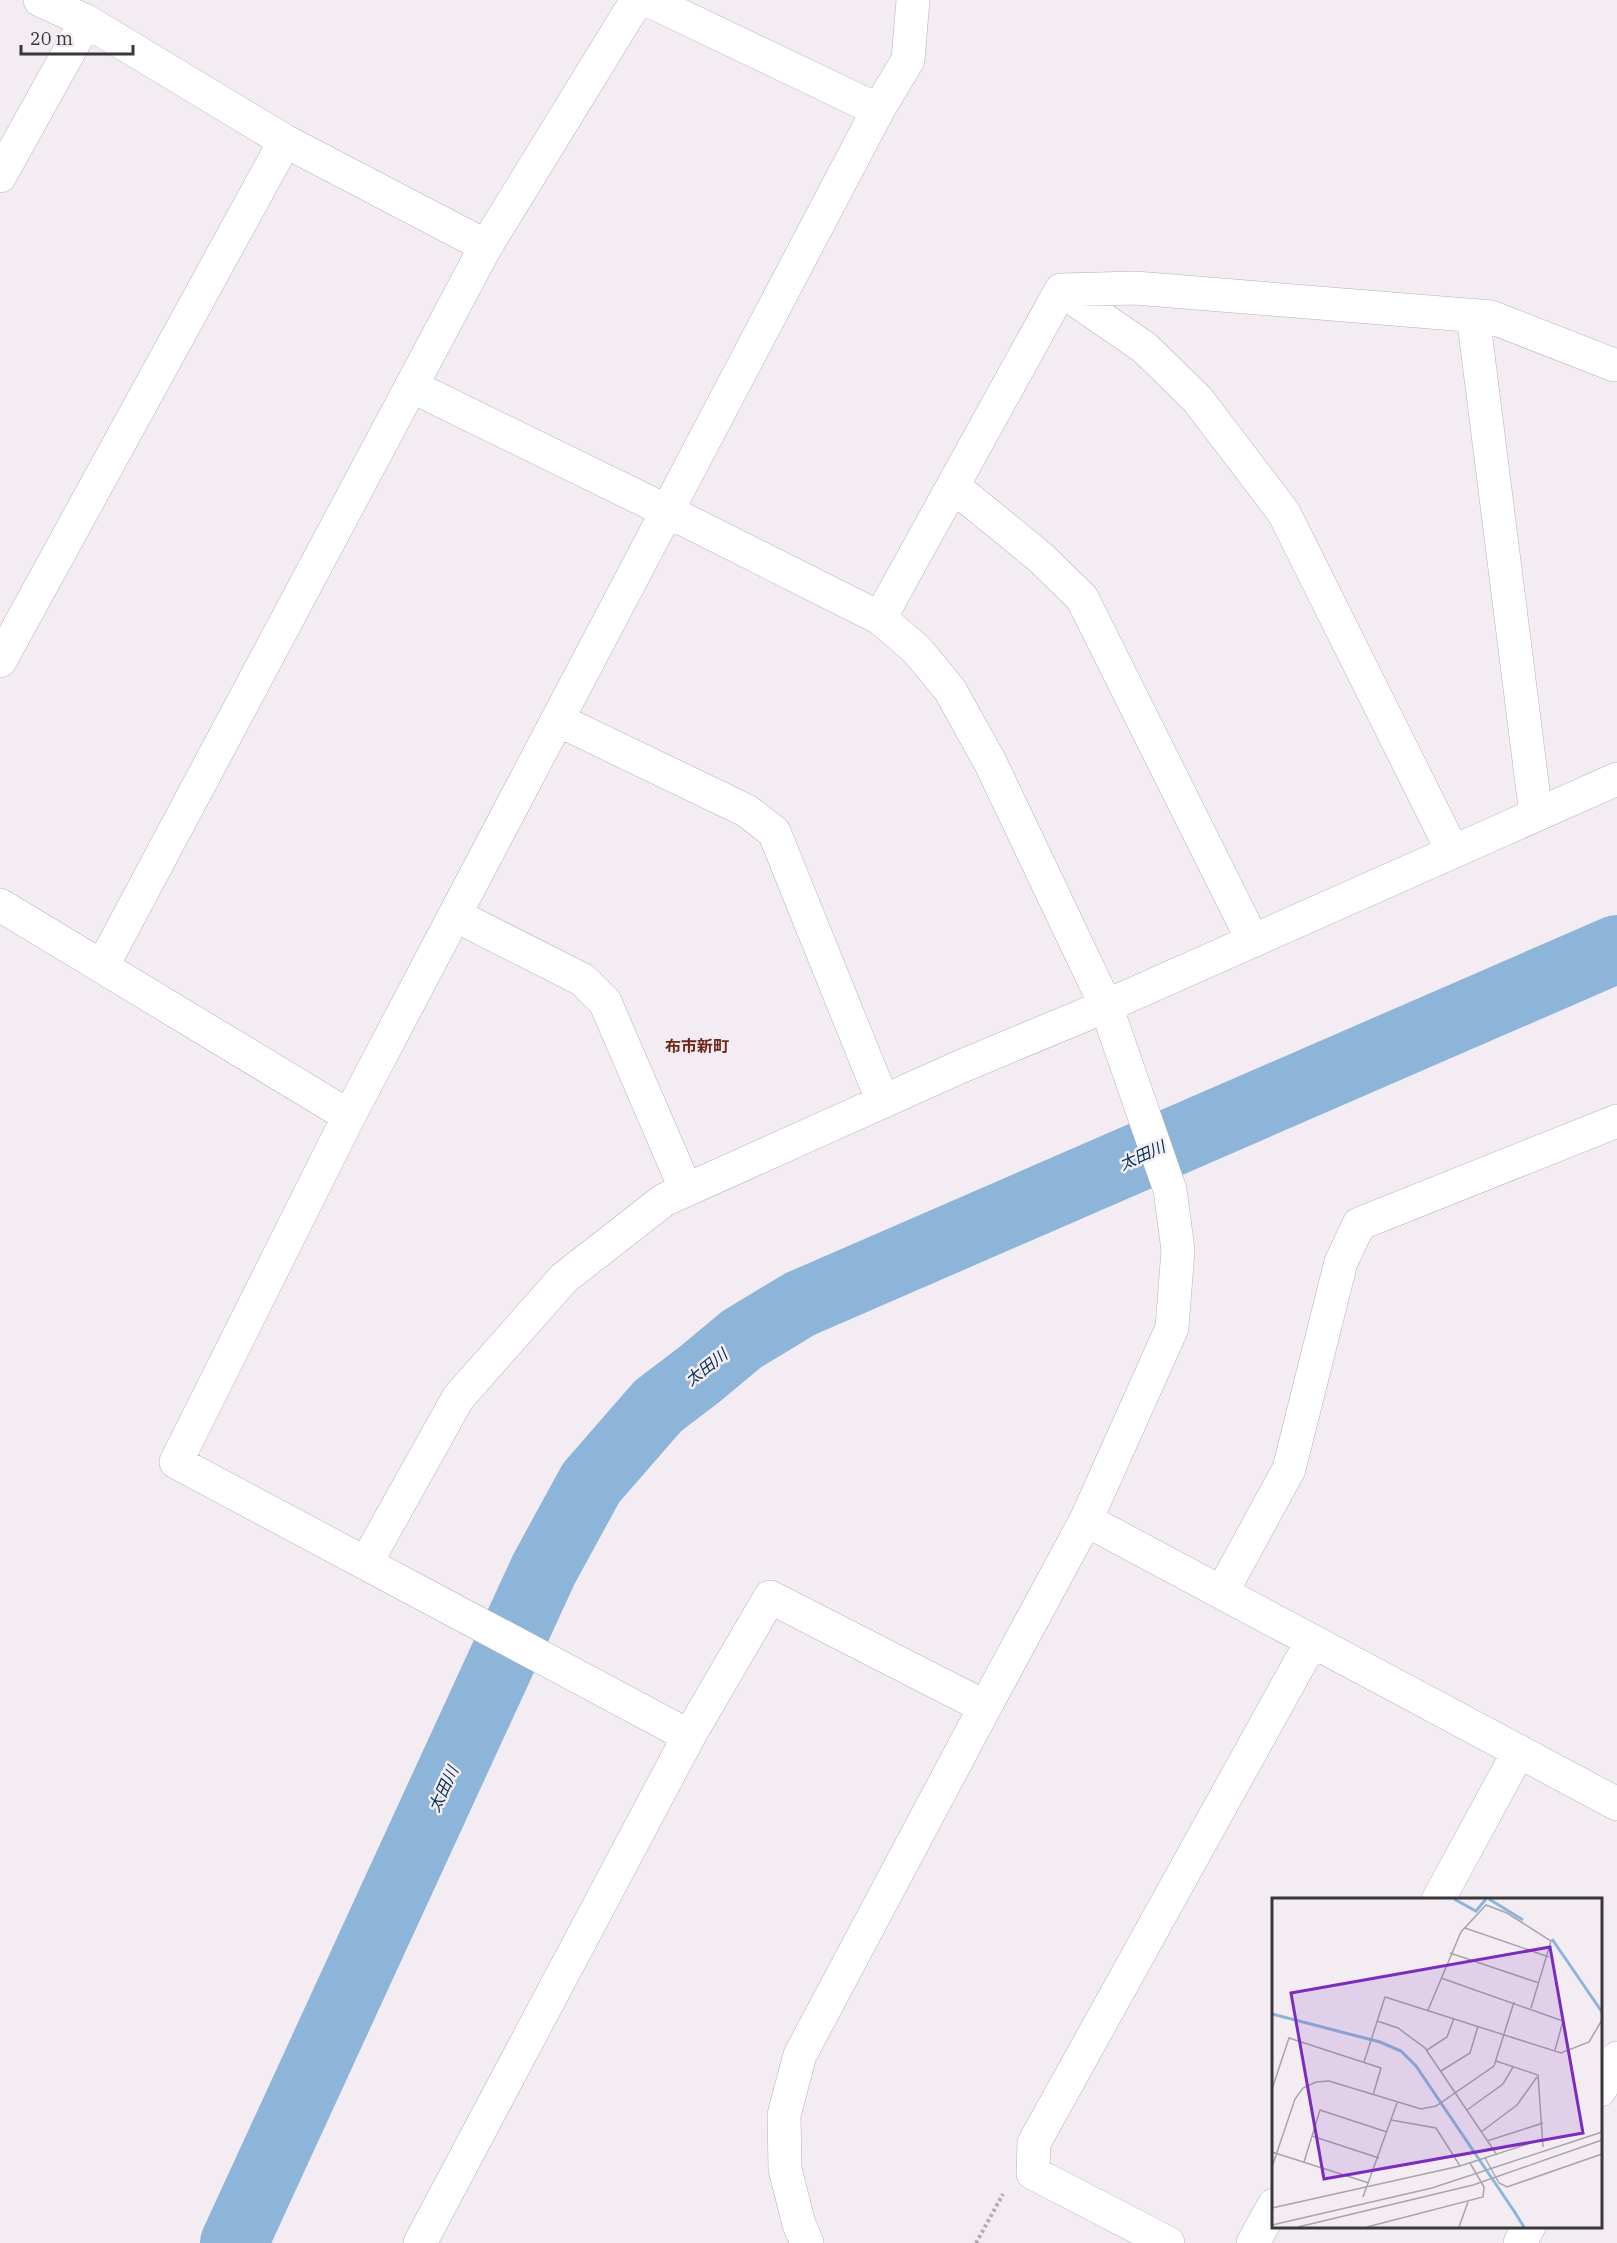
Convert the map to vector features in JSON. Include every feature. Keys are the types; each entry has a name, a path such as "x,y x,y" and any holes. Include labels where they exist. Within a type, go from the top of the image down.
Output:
{"street":[{"path":"40,0 86,21 285,141 486,246"},
{"path":"102,967 486,246 637,0"},
{"path":"648,0 878,110"},
{"path":"689,1736 176,1462 349,1116 669,512 878,110 908,60 913,0"},
{"path":"0,176 86,21"},
{"path":"0,661 285,141"},
{"path":"1061,290 1135,288 1491,317 1616,372"},
{"path":"880,618 1061,290"},
{"path":"1061,290 1145,348 1191,393 1284,513 1453,852"},
{"path":"1473,315 1536,815"},
{"path":"411,386 880,618 917,650 950,690 990,762 1106,1006 1170,1190 1178,1250 1172,1328 1086,1520 800,2055 784,2115 785,2169 799,2224 807,2243"},
{"path":"952,486 1040,557 1082,598 1252,941"},
{"path":"558,720 747,811 774,832 883,1102"},
{"path":"366,1563 458,1398 564,1278 664,1200 1617,779"},
{"path":"0,905 349,1116"},
{"path":"455,915 583,980 605,1002 686,1191"},
{"path":"1222,1592 1289,1469 1341,1262 1359,1224 1617,1121"},
{"path":"1086,1520 1617,1804"},
{"path":"420,2243 689,1736 770,1597 985,1707"},
{"path":"1168,2243 1033,2173 1034,2143 1312,1641"},
{"path":"1439,1898 1519,1751"},
{"path":"1602,2086 1617,2058"},
{"path":"1253,2243 1272,2209"},
{"path":"1520,2243 1528,2228"}],"path":[{"path":"976,2243 1013,2176 1033,2173"}],"waterway":[{"name":"太田川","path":"234,2243 544,1569 591,1483 658,1406 742,1339 800,1304 1617,949"}],"district":[{"name":"布市新町","path":"697,1046"}]}
